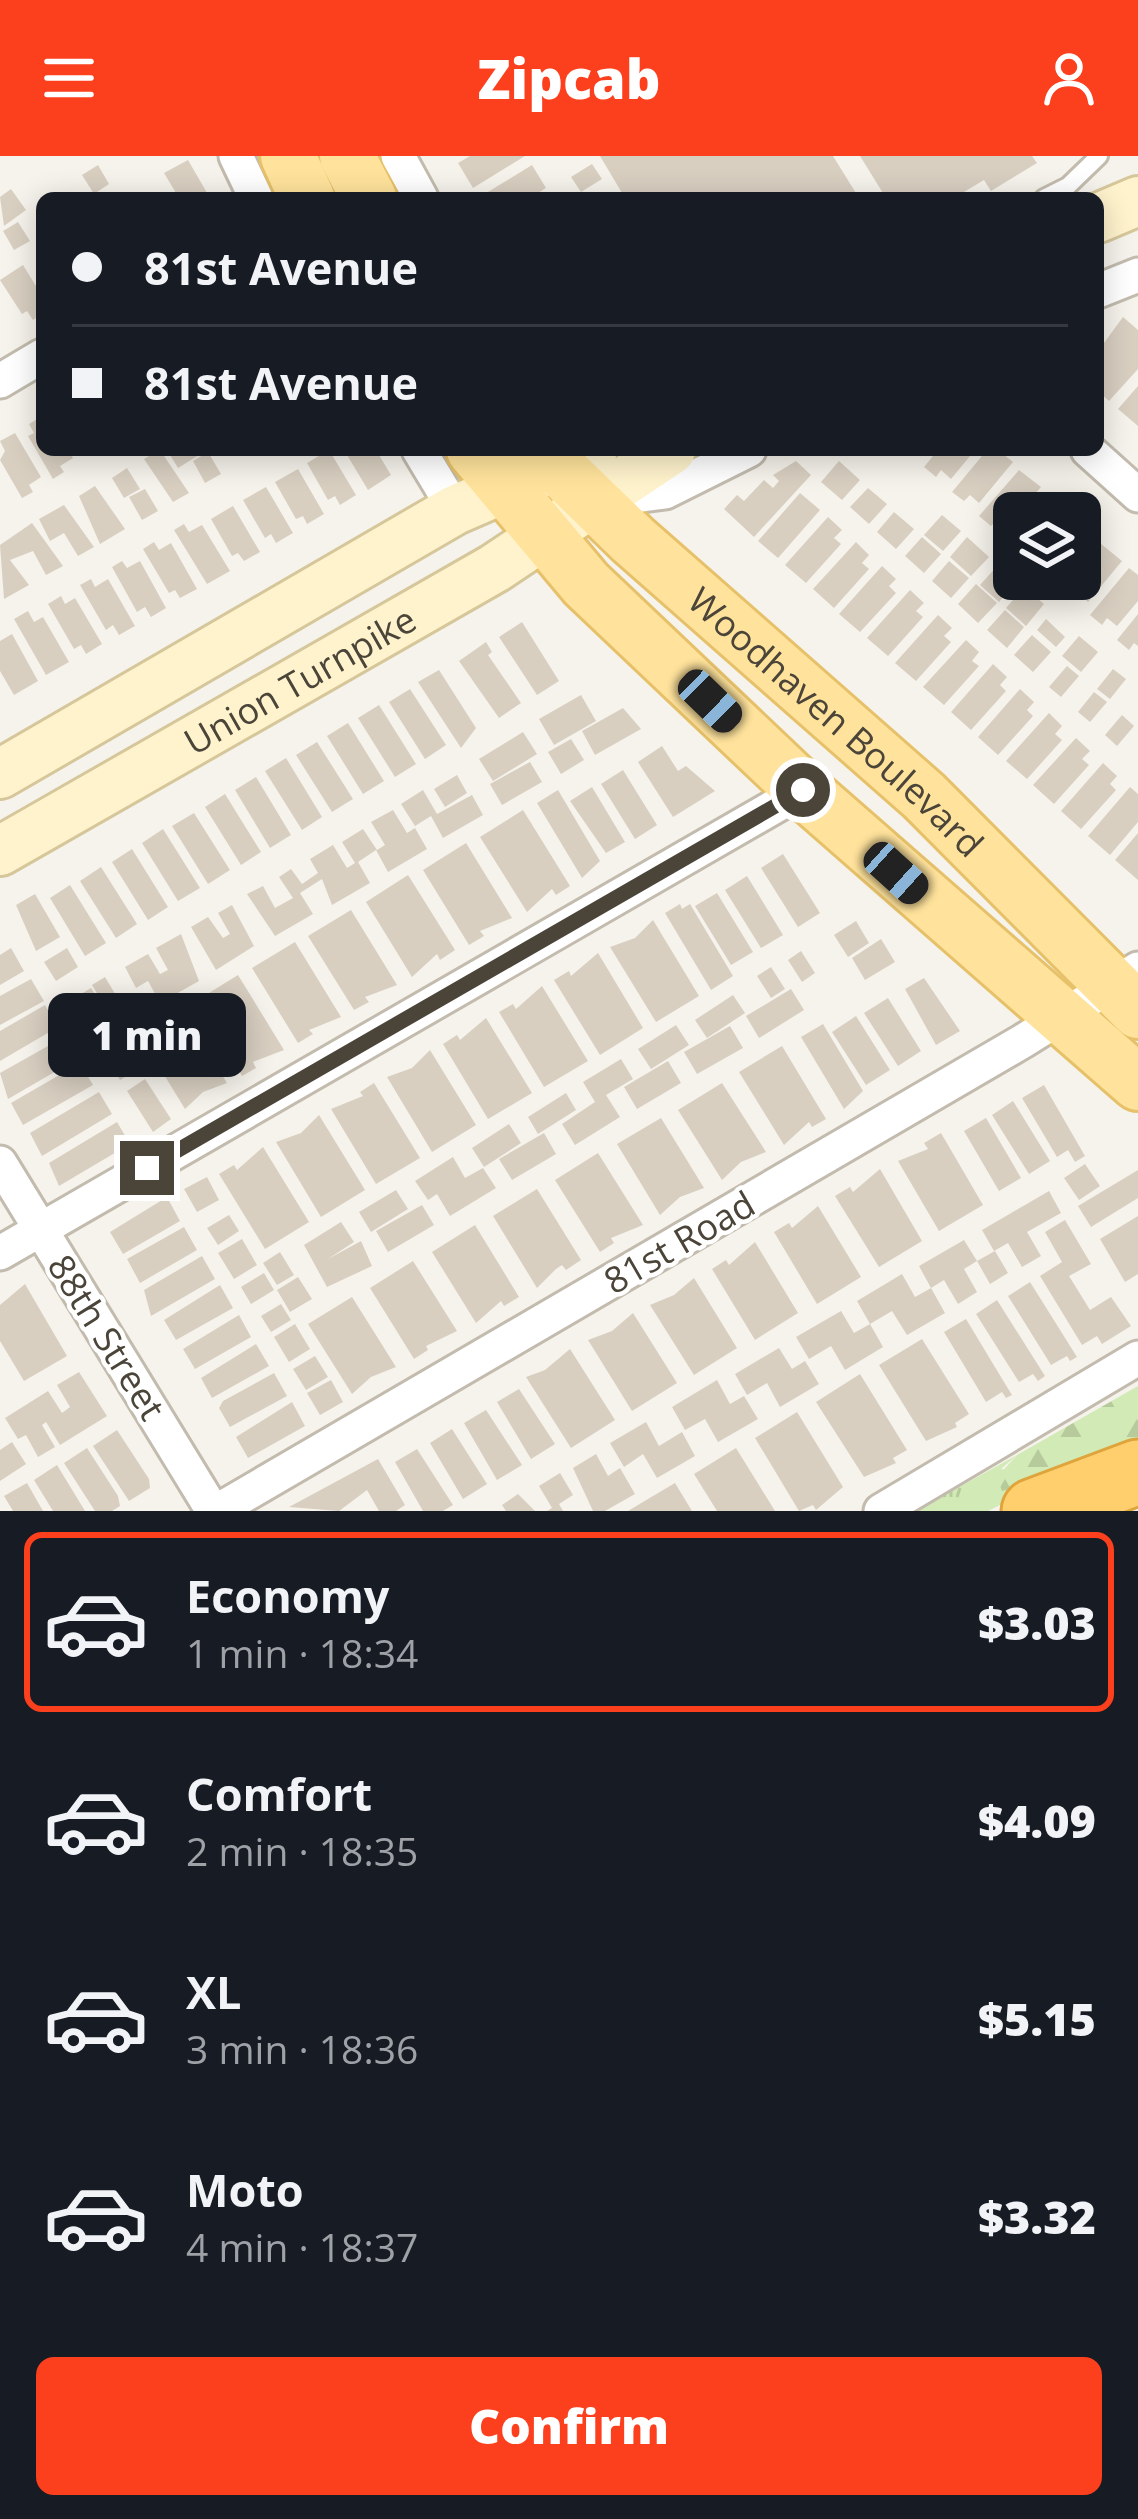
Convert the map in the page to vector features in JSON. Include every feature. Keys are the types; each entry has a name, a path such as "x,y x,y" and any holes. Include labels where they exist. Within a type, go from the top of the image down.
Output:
{"highway":[{"path":"1034,1511 1138,1472"}],"main road":[{"path":"288,156 304,192"},
{"path":"347,156 367,192"},
{"path":"1104,215 1138,201"},
{"path":"1104,247 1138,233"},
{"name":"Union Turnpike","path":"0,774 455,510 547,463 613,456"},
{"name":"Woodhaven Boulevard","path":"547,463 543,534 586,584 803,790 1138,1083"},
{"name":"Woodhaven Boulevard","path":"547,463 924,796 1132,989"},
{"name":"Union Turnpike","path":"0,851 495,568 543,534"}],"street":[{"path":"236,156 253,192"},
{"path":"398,156 418,192"},
{"path":"1104,289 1138,275"},
{"path":"0,381 36,360"},
{"path":"423,456 455,510"},
{"name":"Union Turnpike","path":"547,463 665,492 737,456"},
{"path":"1095,456 1138,495"},
{"path":"0,1253 803,790"},
{"name":"81st Road","path":"215,1511 1060,1018 1132,989"},
{"name":"88th Street","path":"0,1163 215,1511"},
{"path":"881,1511 1138,1358"}],"lane":[{"path":"1056,192 1100,156"}],"green space":[{"path":"1138,1386 1138,1451 1002,1491 997,1477 1017,1455"},
{"path":"1017,1455 1001,1469 1055,1478 988,1511 916,1511"}],"building":[{"path":"470,156 525,156 473,188 458,163"},
{"path":"600,156 833,156 855,192 621,192"},
{"path":"860,156 1032,156 1037,163 991,191 984,180 964,192 882,192"},
{"path":"188,160 207,192 175,192 164,173"},
{"path":"592,164 602,179 581,192 571,177"},
{"path":"98,165 109,184 93,192 82,175"},
{"path":"532,165 546,188 540,192 488,192"},
{"path":"11,189 26,210 4,226 0,197"},
{"path":"18,222 30,241 14,250 3,231"},
{"path":"23,265 36,286 36,318 27,311 22,314 0,280"},
{"path":"1123,317 1138,330 1138,369 1109,401 1104,396 1104,343"},
{"path":"1138,386 1138,426 1118,409"},
{"path":"36,420 36,450 28,436 34,433 29,424"},
{"path":"15,433 41,477 29,485 33,492 22,498 0,460 5,451 0,441"},
{"path":"40,456 72,456 60,466 64,472 53,479"},
{"path":"164,456 189,493 173,502 144,459"},
{"path":"171,456 197,456 178,468"},
{"path":"210,456 221,474 205,483 193,461"},
{"path":"319,456 333,456 356,495 340,505 335,496 328,500 307,463"},
{"path":"348,456 380,456 391,475 368,490"},
{"path":"933,456 970,456 951,479 941,470 936,477 924,467"},
{"path":"982,456 1006,456 1013,462 979,503 970,495 964,501 952,492"},
{"path":"796,461 811,475 754,537 724,509 737,495 744,501 764,480 773,488 779,481 773,475"},
{"path":"839,461 860,480 842,500 821,482"},
{"path":"127,468 140,489 124,498 112,478"},
{"path":"298,469 324,514 307,524 303,516 296,519 275,482"},
{"path":"1019,470 1041,487 1037,492 1000,492"},
{"path":"95,486 125,529 100,544 79,496"},
{"path":"266,487 293,533 276,543 271,534 265,538 243,500"},
{"path":"868,488 887,504 869,524 850,507"},
{"path":"145,489 158,511 142,520 129,497"},
{"path":"800,493 820,510 778,558 758,541"},
{"path":"993,500 993,524 979,516"},
{"path":"64,505 94,547 78,556 64,533 50,541 39,519"},
{"path":"233,506 260,552 244,561 238,553 232,556 211,519"},
{"path":"894,512 914,529 896,549 877,532"},
{"path":"942,515 961,531 943,551 924,535"},
{"path":"828,517 842,530 834,538 841,544 806,583 785,565"},
{"path":"32,523 63,566 46,575 33,551 10,560 29,585 4,599 0,545"},
{"path":"184,524 189,532 202,525 230,571 207,584 174,530"},
{"path":"922,537 941,554 924,573 905,556"},
{"path":"967,537 989,557 971,576 950,557"},
{"path":"154,542 159,550 171,543 197,589 180,598 175,590 169,593 143,549"},
{"path":"856,542 869,555 862,563 869,569 834,608 813,589"},
{"path":"1101,544 1122,561 1101,586"},
{"path":"122,561 127,568 140,561 166,608 151,617 145,607 137,612 112,567"},
{"path":"949,561 969,578 951,598 932,581"},
{"path":"882,566 896,579 889,586 896,593 860,632 839,614"},
{"path":"1129,568 1138,575 1138,601 1117,626 1107,618 1102,625 1090,615"},
{"path":"993,571 993,597 980,585"},
{"path":"91,579 95,587 108,579 135,626 119,635 113,625 106,630 80,585"},
{"path":"976,584 997,603 978,623 958,604"},
{"path":"910,590 924,603 916,611 923,617 888,656 867,638"},
{"path":"61,596 65,604 75,598 102,644 86,654 81,645 74,649 48,604"},
{"path":"1013,600 1044,604 1026,626 1006,608"},
{"path":"1005,610 1024,627 1007,648 987,630"},
{"path":"28,611 34,622 43,617 69,662 46,675 14,619"},
{"path":"1138,614 1138,646 1134,643 1129,650 1117,640"},
{"path":"938,615 952,628 944,636 951,642 916,681 895,663"},
{"path":"1046,619 1065,637 1056,647 1037,630"},
{"path":"522,622 559,681 537,695 499,637"},
{"path":"12,634 38,681 14,695 0,671 0,641"},
{"path":"1032,635 1051,652 1033,672 1014,655"},
{"path":"1079,636 1098,652 1081,672 1062,656"},
{"path":"966,640 979,652 972,661 979,666 944,705 923,687"},
{"path":"486,642 492,652 488,655 521,703 499,718 459,661"},
{"path":"993,664 1007,677 1000,685 1006,691 971,730 951,712"},
{"path":"1067,666 1079,676 1061,697 1049,687"},
{"path":"1113,669 1126,679 1110,699 1097,689"},
{"path":"439,670 476,728 461,748 418,682"},
{"path":"410,689 446,745 425,759 389,702"},
{"path":"1020,689 1034,702 1027,710 1033,716 998,755 978,737"},
{"path":"1094,692 1107,702 1090,722 1078,712"},
{"path":"581,695 596,721 554,745 539,719"},
{"path":"379,705 416,764 395,777 358,718"},
{"path":"623,708 641,729 595,755 582,731"},
{"path":"1049,713 1062,726 1055,734 1062,740 1027,779 1006,761"},
{"path":"1122,715 1134,726 1117,746 1105,735"},
{"path":"348,723 384,781 363,794 327,736"},
{"path":"523,732 537,754 493,781 479,759"},
{"path":"1076,738 1090,751 1082,759 1089,765 1054,804 1033,785"},
{"path":"571,739 584,760 561,774 548,752"},
{"path":"317,742 353,799 332,812 296,755"},
{"path":"662,746 678,771 686,766 715,791 673,817 638,762"},
{"path":"286,758 322,817 302,830 265,771"},
{"path":"530,762 542,782 502,805 490,784"},
{"path":"1103,763 1117,776 1110,784 1116,790 1081,829 1061,811"},
{"path":"623,770 657,825 635,839 601,784"},
{"path":"457,775 467,793 445,807 434,789"},
{"path":"256,777 291,835 270,848 235,790"},
{"path":"592,787 625,842 606,853 570,801"},
{"path":"1130,787 1138,794 1138,822 1110,855 1088,836"},
{"path":"423,790 437,814 472,795 483,815 443,838 431,816 415,826 401,804"},
{"path":"558,790 600,861 582,878 537,803"},
{"path":"225,794 261,852 241,865 205,807"},
{"path":"393,810 407,833 415,828 427,849 388,872 376,850 358,862 370,883 332,905 322,879 300,893 313,914 275,936 247,894 263,886 275,908 293,898 279,877 291,869 302,884 318,873 310,859 333,845 347,868 355,863 342,842 363,829 377,850 385,845 371,822"},
{"path":"523,810 570,886 556,895 552,889 527,912 480,837"},
{"path":"194,813 230,870 208,884 172,826"},
{"path":"163,829 200,888 178,901 142,843"},
{"path":"1138,833 1138,880 1115,860"},
{"path":"466,843 512,918 480,931 484,936 469,945 423,870"},
{"path":"132,849 168,907 148,920 112,862"},
{"path":"783,854 820,913 798,927 761,868"},
{"path":"101,867 137,924 116,938 80,881"},
{"path":"408,875 455,950 440,960 437,954 412,977 366,902"},
{"path":"747,876 783,935 761,948 725,890"},
{"path":"70,885 106,943 85,956 50,898"},
{"path":"717,893 753,952 731,965 695,906"},
{"path":"35,894 60,937 36,951 16,905"},
{"path":"680,904 682,909 690,904 733,976 711,990 665,913"},
{"path":"232,905 254,946 216,970 191,927 208,917 223,938 230,934 218,913"},
{"path":"351,910 397,985 365,997 369,1002 354,1010 308,936"},
{"path":"653,920 699,996 656,1022 610,947 635,938"},
{"path":"856,921 869,943 848,957 834,935"},
{"path":"181,934 199,981 160,1003 148,981 136,988 125,967 148,954 160,974 168,970 156,948"},
{"path":"881,939 895,962 865,980 852,958"},
{"path":"295,942 341,1017 309,1030 313,1034 298,1043 252,968"},
{"path":"11,948 24,971 0,985 0,955"},
{"path":"67,948 78,967 56,981 44,962"},
{"path":"801,951 815,973 802,982 788,960"},
{"path":"598,953 643,1028 600,1055 554,980 569,971 571,976"},
{"path":"771,967 785,989 771,998 757,976"},
{"path":"238,975 284,1050 253,1062 256,1068 242,1076 196,1001"},
{"path":"105,977 117,997 104,1005 92,985"},
{"path":"924,978 960,1031 936,1045 905,989"},
{"path":"31,979 44,1001 0,1025 0,996"},
{"path":"542,986 588,1061 544,1087 499,1012 513,1004 516,1009"},
{"path":"91,988 114,1026 92,1040 69,1001"},
{"path":"791,989 804,1010 759,1038 746,1016"},
{"path":"733,995 745,1013 707,1038 695,1020"},
{"path":"125,997 137,1019 118,1030 105,1008"},
{"path":"888,998 921,1051 898,1066 864,1013"},
{"path":"45,1005 58,1027 0,1061 0,1031"},
{"path":"181,1008 227,1083 203,1092 185,1109 139,1034"},
{"path":"856,1016 890,1070 866,1085 832,1032"},
{"path":"486,1018 532,1093 488,1119 443,1044 457,1035 460,1040"},
{"path":"823,1024 863,1091 844,1109 801,1037"},
{"path":"676,1025 689,1045 651,1069 638,1049"},
{"path":"730,1026 743,1048 697,1074 684,1052"},
{"path":"64,1037 77,1059 8,1099 0,1073"},
{"path":"782,1046 826,1119 812,1127 809,1122 784,1145 739,1072"},
{"path":"128,1048 140,1068 120,1080 108,1060"},
{"path":"430,1050 476,1125 432,1152 387,1077 412,1068"},
{"path":"621,1059 633,1079 606,1095 620,1117 575,1145 562,1124 595,1102 583,1082"},
{"path":"668,1061 681,1083 637,1109 624,1087"},
{"path":"80,1063 93,1085 23,1125 11,1103"},
{"path":"145,1079 171,1119 153,1132 127,1091"},
{"path":"374,1083 420,1158 376,1184 331,1109 363,1096 360,1092"},
{"path":"722,1083 766,1152 741,1162 722,1180 678,1110"},
{"path":"1044,1085 1085,1156 1075,1162 1068,1150 1057,1157 1022,1098"},
{"path":"99,1092 112,1114 42,1156 30,1133"},
{"path":"566,1093 576,1110 538,1134 528,1117"},
{"path":"1013,1101 1050,1161 1029,1174 992,1115"},
{"path":"319,1115 365,1190 321,1217 276,1142 301,1133"},
{"path":"661,1118 704,1188 680,1197 660,1215 617,1144"},
{"path":"986,1118 1021,1178 999,1191 964,1131"},
{"path":"117,1122 130,1144 59,1186 49,1163"},
{"path":"509,1124 521,1143 484,1167 472,1148"},
{"path":"544,1133 556,1154 512,1180 499,1159"},
{"path":"941,1133 983,1205 939,1231 898,1161 928,1149 924,1143"},
{"path":"263,1147 309,1222 265,1249 219,1174 234,1165 237,1170"},
{"path":"598,1153 643,1225 611,1238 614,1243 600,1252 555,1180"},
{"path":"453,1157 465,1178 483,1168 496,1188 450,1216 437,1194 428,1200 415,1181"},
{"path":"1085,1164 1100,1186 1079,1200 1064,1178"},
{"path":"880,1169 922,1241 879,1267 835,1196 850,1187 853,1192"},
{"path":"1138,1170 1138,1198 1091,1227 1078,1206"},
{"path":"207,1177 219,1200 197,1212 184,1189"},
{"path":"537,1189 581,1260 566,1270 562,1265 537,1288 493,1216"},
{"path":"396,1190 408,1209 371,1232 359,1212"},
{"path":"1049,1191 1061,1213 1027,1232 1041,1256 1022,1267 1008,1243 994,1251 982,1230"},
{"path":"167,1197 180,1221 123,1254 110,1232"},
{"path":"422,1205 434,1225 388,1252 376,1231"},
{"path":"818,1206 861,1277 817,1304 774,1232 789,1223 792,1228"},
{"path":"229,1215 239,1231 218,1245 207,1228"},
{"path":"1138,1216 1138,1274 1125,1282 1100,1239"},
{"path":"1065,1220 1091,1264 1069,1276 1090,1310 1111,1297 1131,1326 1102,1344 1097,1336 1082,1345 1040,1276 1062,1262 1045,1232"},
{"path":"341,1222 354,1242 328,1259 361,1241 372,1266 327,1287 304,1245"},
{"path":"475,1225 519,1297 504,1306 501,1301 476,1323 432,1252"},
{"path":"184,1227 197,1250 140,1283 127,1259"},
{"path":"242,1239 257,1265 234,1279 218,1253"},
{"path":"964,1240 977,1261 964,1269 977,1292 958,1304 944,1280 931,1288 919,1266"},
{"path":"755,1242 798,1313 755,1340 712,1269 726,1260 729,1265"},
{"path":"995,1251 1008,1273 990,1284 977,1261"},
{"path":"280,1252 294,1275 277,1285 263,1263"},
{"path":"202,1256 215,1279 151,1316 144,1290"},
{"path":"413,1261 457,1331 426,1346 428,1350 414,1359 370,1288"},
{"path":"264,1273 274,1290 251,1304 241,1287"},
{"path":"902,1274 915,1297 931,1288 945,1313 907,1335 892,1311 870,1324 857,1301"},
{"path":"298,1277 312,1299 290,1312 277,1290"},
{"path":"694,1278 737,1348 694,1375 650,1305 674,1295"},
{"path":"1030,1282 1077,1357 1070,1361 1067,1356 1051,1365 1008,1296"},
{"path":"25,1284 67,1356 24,1381 0,1341 0,1305"},
{"path":"220,1285 233,1308 176,1340 164,1320"},
{"path":"352,1297 396,1367 371,1377 352,1394 308,1324"},
{"path":"997,1300 1045,1376 1038,1381 1033,1374 1019,1382 976,1314"},
{"path":"281,1304 291,1320 271,1332 261,1316"},
{"path":"841,1311 854,1333 870,1324 883,1347 845,1370 831,1346 809,1359 796,1337"},
{"path":"633,1313 677,1383 632,1411 588,1340 612,1331"},
{"path":"239,1315 251,1337 195,1369 183,1349"},
{"path":"966,1319 1012,1395 1006,1398 1002,1392 986,1402 944,1332"},
{"path":"295,1324 310,1349 289,1362 274,1337"},
{"path":"922,1339 969,1414 955,1423 957,1427 926,1441 879,1365"},
{"path":"256,1344 269,1366 212,1398 201,1378"},
{"path":"779,1348 792,1369 805,1361 819,1384 780,1407 767,1383 747,1395 735,1374"},
{"path":"570,1349 615,1420 571,1448 526,1377 545,1370"},
{"path":"315,1356 328,1377 306,1390 293,1369"},
{"path":"79,1372 107,1416 60,1445 46,1422 42,1425 55,1447 38,1457 26,1435 18,1439 5,1418 48,1391 62,1413 70,1407 57,1385"},
{"path":"274,1373 287,1396 230,1427 219,1408 223,1401"},
{"path":"860,1374 907,1450 893,1458 896,1463 864,1477 816,1402"},
{"path":"331,1380 343,1402 320,1415 307,1393"},
{"path":"717,1380 730,1404 744,1396 758,1419 718,1442 705,1419 685,1430 672,1407"},
{"path":"519,1389 555,1444 531,1459 497,1402"},
{"path":"292,1402 305,1426 248,1458 236,1437"},
{"path":"486,1410 522,1465 497,1480 464,1423"},
{"path":"797,1412 843,1487 816,1510 813,1505 799,1511 755,1438"},
{"path":"646,1422 659,1446 682,1432 695,1456 657,1478 643,1454 624,1467 610,1443"},
{"path":"452,1429 487,1484 463,1499 430,1443"},
{"path":"117,1430 149,1479 150,1488 129,1501 93,1446"},
{"path":"12,1442 26,1464 0,1481 0,1450"},
{"path":"87,1448 118,1496 120,1506 112,1511 95,1511 64,1463"},
{"path":"736,1448 775,1511 717,1511 694,1474"},
{"path":"417,1449 453,1505 443,1511 423,1511 395,1462"},
{"path":"596,1454 608,1476 620,1468 635,1494 605,1511 593,1511 573,1468"},
{"path":"378,1459 405,1505 396,1511 379,1511 367,1490 339,1511 289,1507"},
{"path":"57,1465 85,1511 53,1511 34,1480"},
{"path":"560,1473 573,1495 559,1504 563,1511 547,1511 552,1508 539,1486"},
{"path":"27,1483 43,1511 13,1511 4,1496"},
{"path":"675,1483 692,1511 628,1511 653,1496"},
{"path":"518,1494 535,1511 506,1511 502,1505"}],"route":[{"path":"147,1168 803,790"}]}
